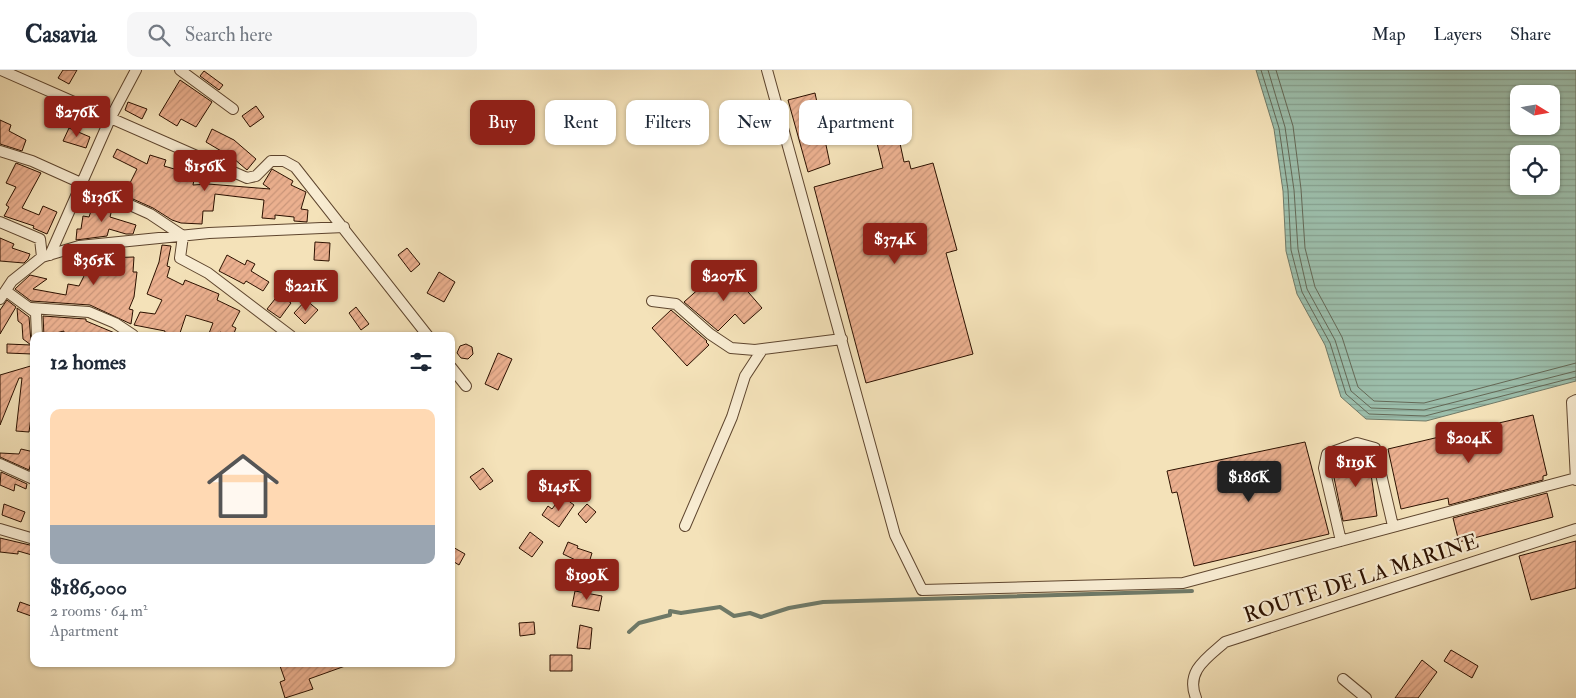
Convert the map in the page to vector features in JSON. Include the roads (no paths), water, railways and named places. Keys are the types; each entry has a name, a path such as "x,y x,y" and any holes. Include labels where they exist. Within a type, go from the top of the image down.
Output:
{"street":[{"path":"1,70 246,178 256,176 271,161 284,161 295,167 344,226 425,332"},
{"path":"46,256 81,185 110,118 136,70"},
{"path":"180,70 233,109"},
{"path":"767,70 895,535 922,590 1183,584 1341,540 1576,479 1574,401"},
{"path":"0,151 32,160 81,185 150,214 183,236"},
{"path":"0,222 40,239 46,256"},
{"path":"128,332 115,323 89,312 31,308 3,295 12,281 46,256 80,246 183,236 344,226"},
{"path":"183,236 180,258 208,273 286,332"},
{"path":"652,301 676,304 710,334 731,348 762,350 842,339"},
{"path":"31,308 37,317 37,332"},
{"path":"685,526 732,417 745,376 762,350"},
{"path":"455,372 466,386"},
{"path":"1341,540 1324,468 1327,454 1358,443 1375,448 1394,526"},
{"path":"0,464 30,478"},
{"path":"0,529 30,538"},
{"name":"ROUTE DE LA MARINE","path":"1196,698 1192,687 1197,668 1225,642 1576,529"},
{"path":"1343,679 1366,698"}],"water":[{"path":"1256,70 1576,70 1576,381 1426,421 1366,419 1341,397 1325,345 1297,294 1286,251 1283,191 1274,129"}],"waterway":[{"path":"629,632 639,623 670,615 670,611 681,613 720,607 734,616 750,613 761,617 789,608 823,602 1192,591"}]}
